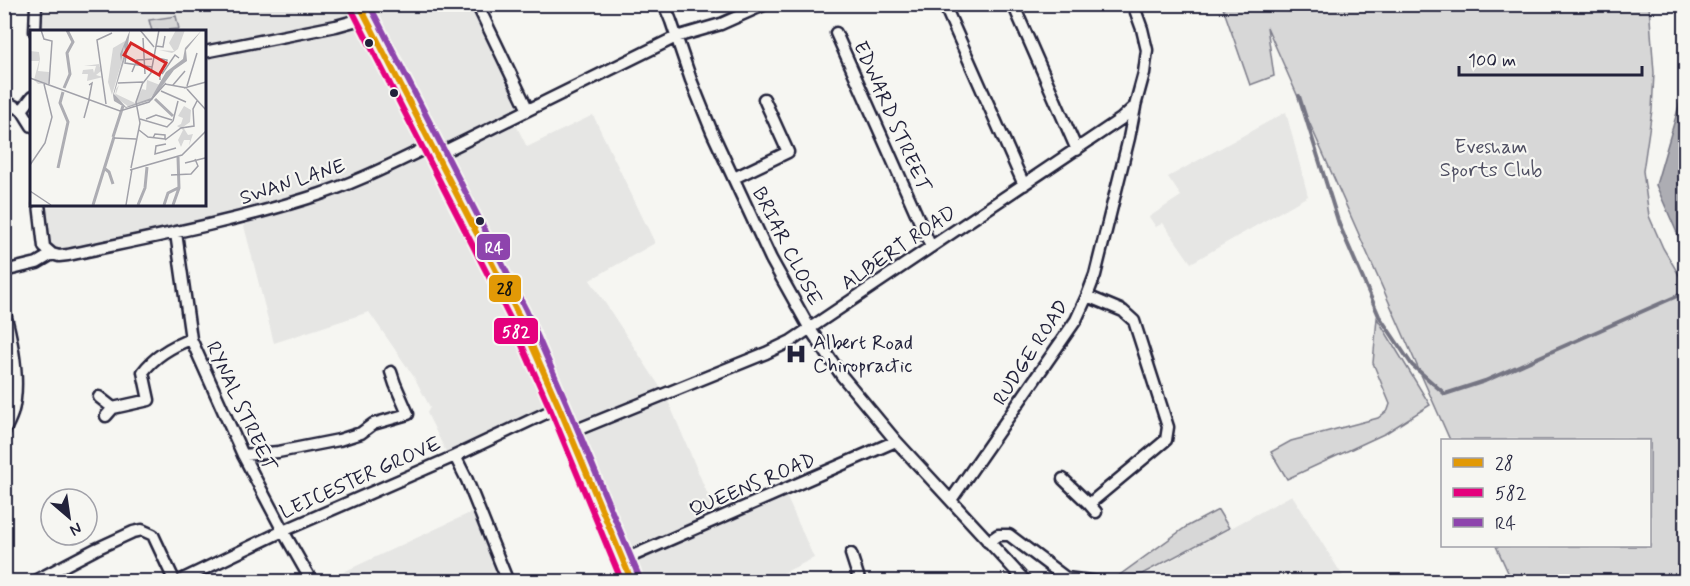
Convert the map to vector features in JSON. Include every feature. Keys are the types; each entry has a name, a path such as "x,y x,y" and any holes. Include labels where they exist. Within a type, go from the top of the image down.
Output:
{"main road":[{"path":"362,11 518,314 628,572"}],"street":[{"path":"35,30 36,4"},
{"path":"477,4 528,110"},
{"name":"BRIAR CLOSE","path":"664,4 711,132 771,259 810,329 842,376 896,441 1025,581"},
{"name":"SWAN LANE","path":"4,271 37,263 52,255 68,255 176,233 308,198 343,186 528,110 676,37 721,24 766,4"},
{"path":"944,4 1024,185"},
{"path":"1013,4 1077,150"},
{"path":"1133,4 1147,50 1144,73 1135,106"},
{"path":"206,52 336,26 362,11"},
{"name":"EDWARD STREET","path":"836,33 932,247"},
{"path":"734,178 788,152 764,99"},
{"path":"22,110 30,100"},
{"path":"4,101 22,110 30,123"},
{"name":"ALBERT ROAD","path":"569,433 791,341 1077,150 1122,119 1135,106"},
{"name":"RUDGE ROAD","path":"951,500 1076,320 1095,275 1135,106"},
{"path":"39,206 44,247 52,255"},
{"name":"RYNAL STREET","path":"176,233 192,339 243,455 282,531 312,582"},
{"path":"1063,479 1093,508 1166,440 1168,427 1134,321 1124,311 1087,296"},
{"path":"4,310 12,340 16,381 13,412 4,432"},
{"path":"99,397 109,412 149,400 143,372 150,363 168,349 192,339"},
{"path":"243,455 278,452 339,440 362,433 373,424 408,414 391,372"},
{"name":"LEICESTER GROVE","path":"176,582 282,531 454,456 559,407"},
{"name":"QUEENS ROAD","path":"613,582 628,572 896,441"},
{"path":"454,456 471,491 508,582"},
{"path":"33,582 96,549 142,530 153,536 176,582"},
{"path":"988,542 998,535 1009,535 1066,578 1099,582"},
{"path":"851,554 860,582"}],"shaded area":[{"path":"36,5 476,5 527,112 513,119 527,147 593,115 655,243 590,280 666,396 718,519 784,491 814,558 767,581 629,581 557,408 447,454 427,413 430,407 414,377 369,312 274,343 242,218 64,260 48,251 41,206 206,206 206,30 35,30"},
{"path":"1685,85 1685,251 1656,185"},
{"path":"1286,112 1308,196 1191,263 1163,223 1156,227 1149,217 1181,196 1168,177"},
{"path":"1292,495 1346,581 1142,581 1144,575"},
{"path":"472,512 502,581 322,582"}],"green space":[{"name":"Evesham Sports Club","path":"1222,5 1649,5 1654,73 1652,110 1643,171 1649,216 1663,248 1685,285 1685,581 1512,581 1496,547 1651,547 1651,439 1450,439 1267,27 1274,76 1250,85"},
{"path":"176,16 179,29 152,30 149,20"},
{"path":"1377,318 1430,405 1386,433 1287,479 1271,452 1291,441 1378,418 1388,410 1390,404 1373,363"},
{"path":"1218,510 1229,528 1142,574 1117,577 1186,527"}],"waterway":[{"path":"1299,96 1339,224 1379,316 1412,365 1445,394 1485,381 1686,292"}],"transit line":[{"name":"28","path":"359,4 518,314 632,582"},
{"name":"R4","path":"369,4 526,310 640,579"},
{"name":"582","path":"351,8 510,318 622,582"}],"place":[{"name":"Albert Road Chiropractic","path":"796,354"}]}
